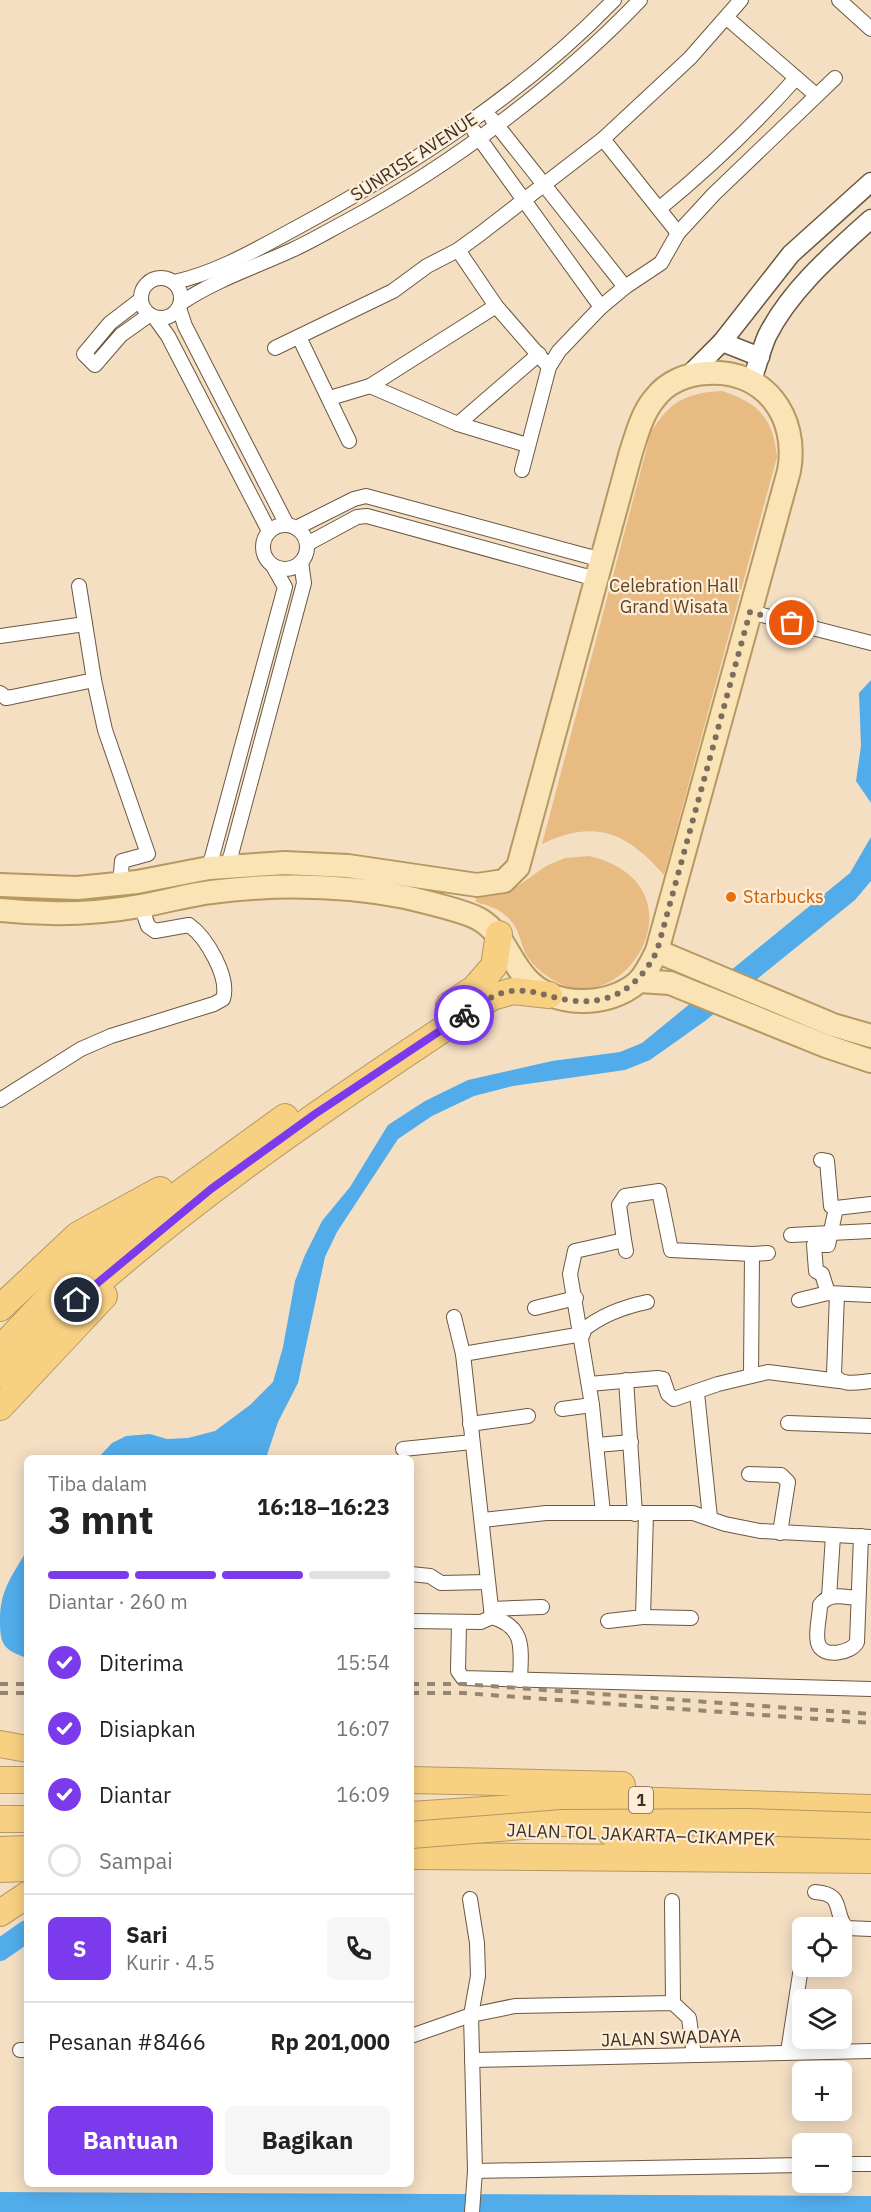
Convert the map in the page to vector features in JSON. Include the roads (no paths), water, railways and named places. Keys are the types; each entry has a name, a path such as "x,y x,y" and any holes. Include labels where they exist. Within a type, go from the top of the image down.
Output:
{"highway":[{"path":"0,1348 77,1268 219,1162 474,989 494,966 499,934"},
{"path":"0,1374 94,1284 211,1189 315,1114 492,997 513,991 549,995"},
{"path":"0,1407 104,1296 229,1188 265,1152"},
{"path":"0,1308 78,1234 156,1192 219,1162"},
{"path":"0,1744 24,1748"},
{"path":"0,1780 24,1780"},
{"name":"1","path":"423,1780 871,1791"},
{"name":"1","path":"414,1815 629,1800 871,1808"},
{"path":"0,1819 24,1819"},
{"name":"1","path":"414,1835 584,1823 871,1826"},
{"name":"JALAN TOL JAKARTA–CIKAMPEK","path":"414,1825 683,1838 871,1843"},
{"path":"0,1850 24,1849"},
{"path":"414,1856 871,1860"},
{"path":"0,1869 24,1868"},
{"path":"0,1913 24,1897"}],"main road":[{"path":"0,885 77,888 120,884 218,867 285,863 348,866 477,885 504,881 518,867 639,426 655,397 674,382 690,374 724,372 752,380 775,402 786,422 792,440 789,471 657,951 639,981 625,991 607,998 568,1000 549,995 526,978 499,934 478,918 405,897 346,890 287,887 212,892 141,906 78,912 0,910"},
{"path":"657,951 830,1035 871,1061"},
{"path":"639,981 670,982 830,1035 871,1036"}],"street":[{"name":"SUNRISE AVENUE","path":"174,282 194,278 267,244 380,182 469,124 568,44 614,0"},
{"name":"SUNRISE AVENUE","path":"180,306 200,291 294,249 351,219 479,137 578,59 640,0"},
{"path":"275,348 393,291 427,266 458,250 603,139 690,58 741,0"},
{"path":"839,0 871,29"},
{"path":"727,18 816,95"},
{"path":"660,208 691,183 766,111 796,78"},
{"path":"522,470 549,367 564,346 601,307 625,287 661,263 678,232 835,78"},
{"path":"486,110 625,287"},
{"path":"469,124 601,307"},
{"path":"603,139 678,232"},
{"path":"690,374 722,342 791,254 871,182"},
{"path":"752,380 768,336 809,278 871,219"},
{"path":"458,250 496,306 549,367"},
{"path":"180,306 173,315 152,317 121,335 95,365 84,354 110,323 140,300 142,290 148,282 157,278 174,282 182,295 180,306 185,326 292,526 304,535 307,544 306,554 301,562 283,569 273,566"},
{"path":"140,300 168,336 269,531"},
{"path":"330,398 370,386 496,306"},
{"path":"299,337 349,441"},
{"path":"722,342 760,357"},
{"path":"458,424 539,354"},
{"path":"370,386 458,424 527,445"},
{"path":"218,867 285,587 273,566 266,559 263,550 264,540 269,531 277,526 292,526 366,496 599,570"},
{"path":"307,544 357,517 367,516 599,570"},
{"path":"218,867 304,583 301,562"},
{"path":"79,586 94,680 105,730 148,854 122,861 120,884"},
{"path":"750,612 871,643"},
{"path":"0,636 85,624"},
{"path":"0,693 6,698 12,698 94,680"},
{"path":"0,1100 81,1049 111,1036 214,1004 223,999 225,993 219,969 201,934 189,925 155,932 148,926 141,906"},
{"path":"821,1160 826,1161 831,1206 836,1208 871,1204"},
{"path":"603,1513 597,1445 582,1332 570,1274 575,1251 625,1246 619,1205 625,1196 658,1191 671,1250 768,1253"},
{"path":"836,1208 828,1245 814,1245 813,1252 816,1271 822,1274 832,1293 834,1374 839,1381"},
{"path":"791,1235 871,1232"},
{"path":"751,1376 752,1254"},
{"path":"800,1300 832,1293 871,1295"},
{"path":"535,1308 576,1298"},
{"path":"463,1354 582,1332 593,1321 612,1312 647,1302"},
{"path":"454,1317 463,1354 492,1613 512,1626 517,1636 521,1648 520,1680"},
{"path":"588,1384 663,1379 668,1394 674,1399 709,1387 774,1372 839,1381 871,1381"},
{"path":"626,1380 631,1442 641,1514 643,1617"},
{"path":"697,1393 710,1518"},
{"path":"562,1409 592,1405"},
{"path":"470,1424 528,1416"},
{"path":"788,1423 871,1426"},
{"path":"403,1449 472,1442"},
{"path":"597,1445 631,1442"},
{"path":"749,1474 781,1475 786,1478 788,1482 780,1533"},
{"path":"483,1520 546,1513 693,1513 740,1528 780,1533 866,1537 857,1598 857,1642 854,1649 844,1652 825,1652 818,1643 820,1605 829,1597 857,1598"},
{"path":"829,1597 833,1536"},
{"path":"414,1574 430,1576 441,1583 488,1582"},
{"path":"414,1621 481,1622 492,1613 542,1606"},
{"path":"608,1621 643,1617 691,1618"},
{"path":"459,1623 460,1676 520,1680 871,1689"},
{"path":"815,1893 826,1893 834,1897 846,1928 871,1929"},
{"path":"470,1899 477,1943 478,1976 471,2015 474,2171 472,2212"},
{"path":"672,1901 674,2003 689,2018 694,2055"},
{"path":"788,2052 799,1977"},
{"path":"414,2035 471,2015 515,2006 674,2003"},
{"name":"JALAN SWADAYA","path":"472,2060 871,2051"},
{"path":"852,2164 871,2163"},
{"path":"474,2171 792,2165"}],"water":[{"path":"871,680 871,803 856,781 861,746 859,693"},
{"path":"871,837 871,881 855,900 705,1021 650,1060 625,1070 513,1086 474,1096 432,1116 398,1139 337,1232 325,1257 298,1383 278,1422 267,1455 101,1455 112,1443 126,1436 150,1434 167,1439 188,1438 215,1431 250,1405 273,1382 283,1347 295,1281 305,1255 322,1221 350,1187 388,1125 425,1101 468,1080 552,1061 620,1052 642,1043 850,873"},
{"path":"24,1555 24,1657 8,1649 1,1635 2,1600 12,1575"},
{"path":"0,2192 871,2196 871,2212 0,2212"}],"waterway":[{"path":"0,1950 24,1933"}],"railway":[{"path":"0,1684 24,1684"},
{"path":"414,1684 463,1684 871,1714"},
{"path":"0,1693 24,1693"},
{"path":"414,1693 463,1693 871,1723"}],"place":[{"name":"Starbucks","path":"731,897"}],"park label":[{"name":"Celebration Hall Grand Wisata","path":"674,596"}]}
